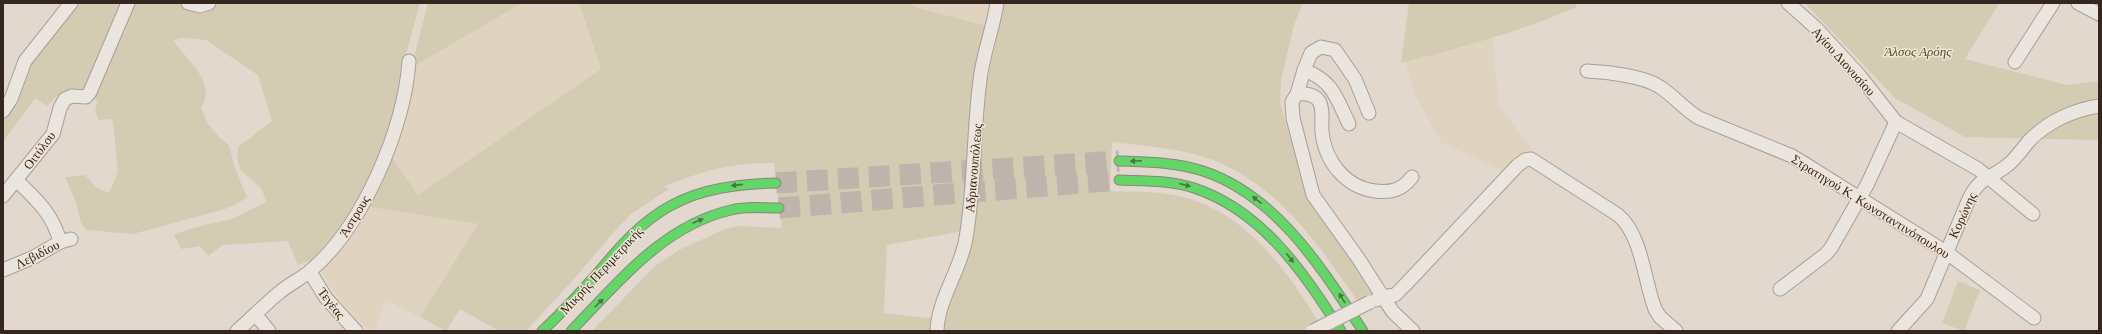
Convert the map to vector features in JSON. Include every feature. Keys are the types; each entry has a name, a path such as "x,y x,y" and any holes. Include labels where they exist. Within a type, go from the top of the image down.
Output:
{"main road":[{"path":"1119,161 1161,161 1190,167 1224,179 1256,199 1271,212 1306,248 1328,277 1363,331"},
{"path":"1118,180 1156,180 1189,186 1214,195 1245,214 1278,243 1306,279 1341,331"},
{"name":"Μικρής Περιμετρικής","path":"542,331 585,288 620,247 656,214 690,197 713,190 731,186 776,183"},
{"name":"Μικρής Περιμετρικής","path":"571,331 652,249 679,230 711,215 732,210 780,208"}],"street":[{"path":"3,111 11,100 25,61 71,3"},
{"name":"Οιτύλου","path":"3,196 53,134 60,108 65,99 70,96 83,98 88,95 112,44 128,3"},
{"path":"188,3 200,6 209,3"},
{"name":"Αδριανουπόλεως","path":"937,331 945,300 966,240 972,192 980,79 997,3"},
{"name":"Αγίου Διονυσίου","path":"1788,3 1816,28 1859,75 1896,122"},
{"path":"2015,62 2053,3"},
{"path":"2078,3 2099,14"},
{"path":"1369,113 1355,79 1335,50 1321,47 1311,53 1297,94 1292,102 1293,118 1313,195 1358,258 1393,312 1413,331"},
{"name":"Άστρους","path":"237,331 256,315 279,292 310,272 344,234 381,170 396,127 409,61"},
{"path":"1304,70 1325,80 1334,93 1349,124"},
{"name":"Στρατηγού Κ. Κωνσταντινόπουλου","path":"1587,71 1622,75 1654,84 1685,110 1699,118 1792,156 1946,252 2034,318"},
{"path":"1297,94 1309,94 1319,102 1322,109 1322,133 1326,149 1335,167 1350,182 1366,189 1386,192 1400,189 1412,177"},
{"name":"Κορώνης","path":"1898,331 1927,299 1973,191 1982,180 2007,166 2035,135 2058,120 2078,110 2099,106"},
{"path":"1780,289 1826,254 1860,198 1896,122 1988,176 2033,214"},
{"path":"1313,331 1370,302 1394,295 1518,165 1525,160 1531,159 1601,204 1627,223 1634,237 1655,309 1660,317 1676,331"},
{"name":"Λεβιδίου","path":"3,270 34,257 66,240 49,214 16,180"},
{"name":"Τεγέας","path":"310,272 326,298 356,331"},
{"path":"256,315 269,331"}],"shaded area":[{"path":"522,3 579,3 601,69 418,195 391,156 413,67"},
{"path":"912,3 994,3 990,27 911,6"},
{"path":"1492,37 1499,106 1531,148 1508,173 1441,142 1414,93 1405,62"},
{"path":"364,206 478,224 420,317 386,300 374,331 370,331 354,316 338,297 319,268"}],"green space":[{"path":"77,3 126,3 85,94 74,91 64,92 48,106 35,98 3,142 3,114 23,74"},
{"path":"135,3 420,3 406,54 405,75 389,145 360,203 317,258 298,265 288,241 223,245 208,256 200,246 181,249 174,234 204,225 232,219 266,202 262,189 241,171 237,158 238,147 272,121 258,75 206,40 182,38 173,40 192,63 203,80 206,89 205,98 201,108 208,124 220,138 229,145 235,168 247,197 237,204 225,209 133,234 86,230 81,223 76,202 65,177 85,175 96,187 109,193 118,172 113,121 109,119 99,120 95,111 97,102 93,96"},
{"path":"428,3 522,3 413,67"},
{"path":"579,3 912,3 911,6 990,27 964,231 887,245 884,313 936,319 934,331 592,331 655,266 679,250 725,229 739,226 782,228 774,163 745,164 717,169 690,176 663,187 669,189 631,214 526,331 499,331 460,309 446,331 420,317 478,224 364,206 391,156 418,195 601,69"},
{"path":"1002,3 1303,3 1294,25 1281,80 1280,103 1307,194 1375,292 1358,302 1328,259 1295,218 1256,184 1234,170 1210,159 1186,152 1112,142 1110,191 1168,194 1194,200 1217,210 1238,224 1274,258 1290,278 1318,321 1301,331 941,331 979,159 987,79 997,38"},
{"path":"1409,3 1576,3 1576,7 1512,31 1468,45 1401,63"},
{"name":"Άλσος Αρόης","path":"1805,3 1999,3 1965,59 2067,85 2099,81 2099,140 1965,137 1895,98"},
{"path":"1958,281 1980,290 1964,331 1942,323"}],"tunnel":[{"path":"776,183 1119,161"},
{"path":"779,208 1119,180"}],"traffic: fast":[{"path":"1119,161 1161,163 1193,168 1230,183 1254,198 1276,216 1296,237 1331,283 1363,331"},
{"path":"1119,180 1157,181 1185,185 1219,198 1241,212 1280,246 1312,287 1341,331"},
{"path":"542,331 576,297 638,229 648,220 670,206 708,191 749,184 776,183"},
{"path":"571,331 643,258 662,243 684,229 706,218 731,210 749,208 779,208"}]}
